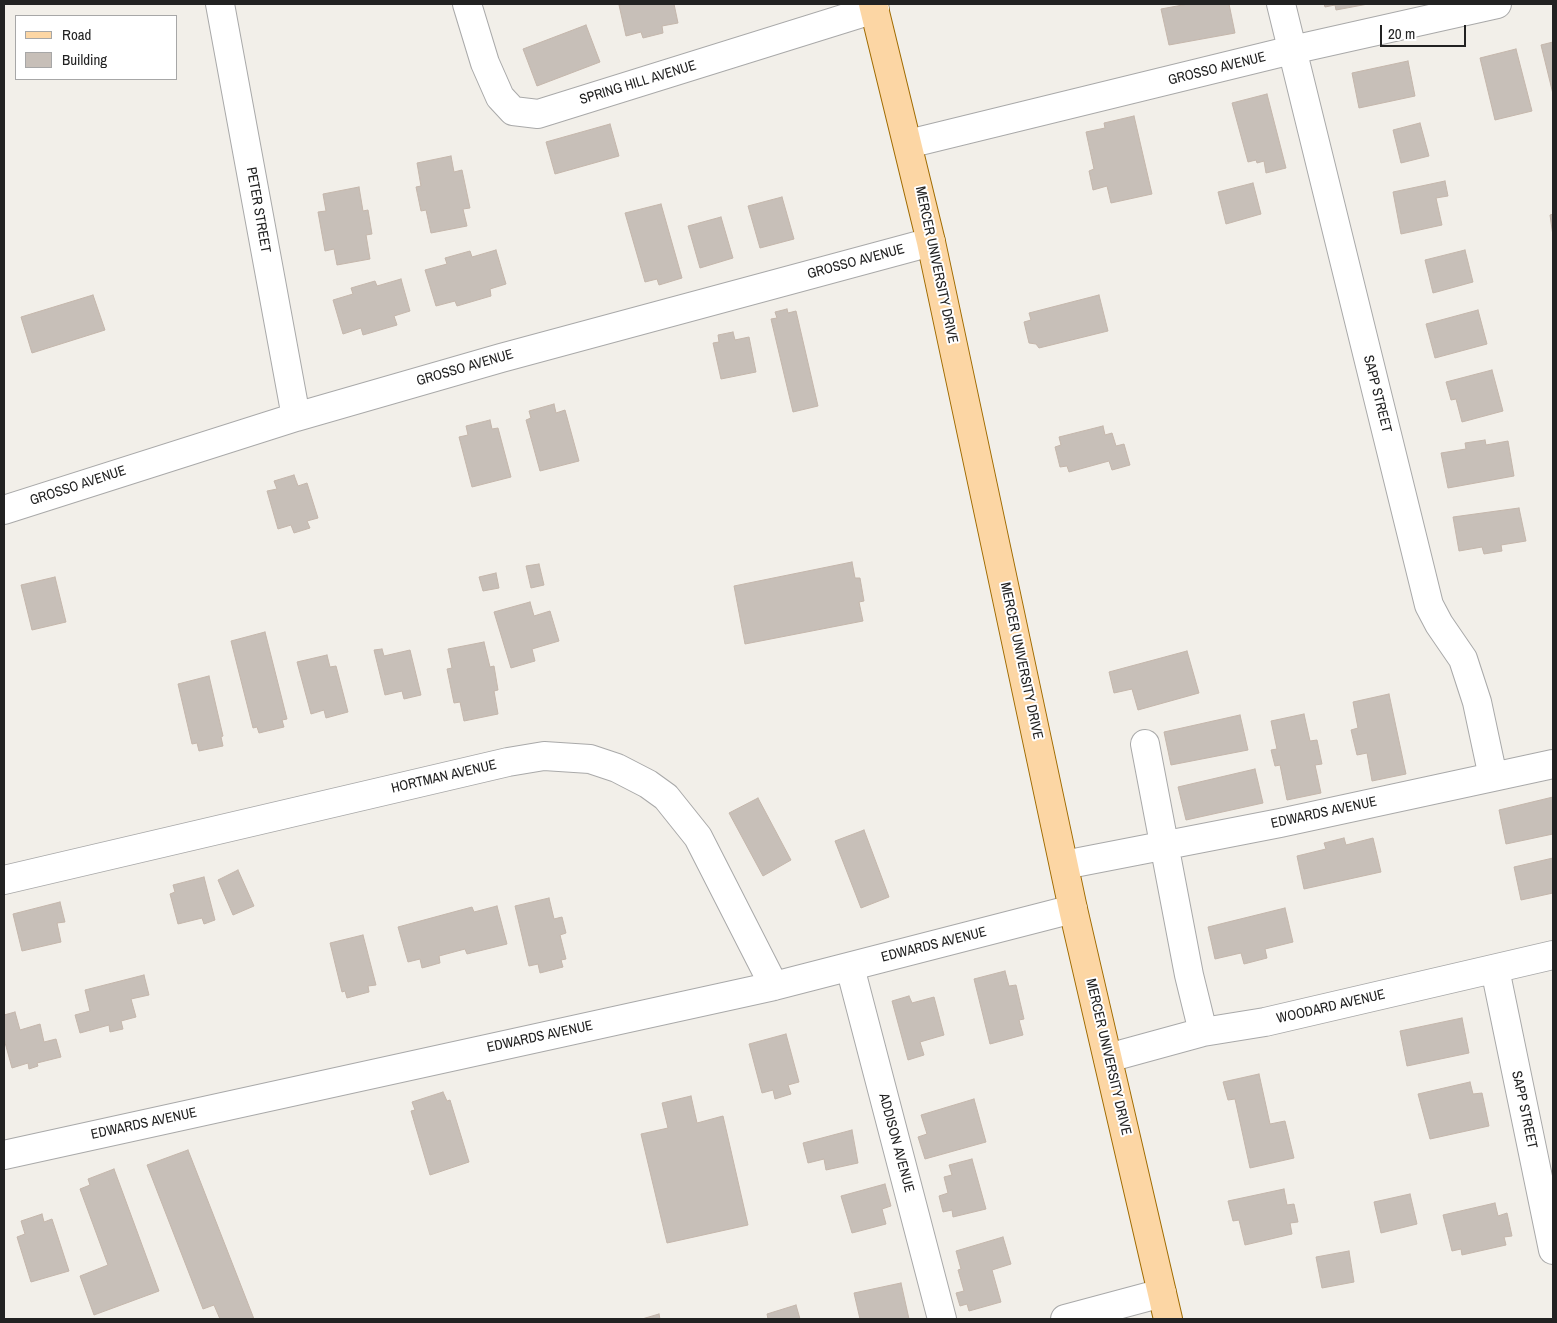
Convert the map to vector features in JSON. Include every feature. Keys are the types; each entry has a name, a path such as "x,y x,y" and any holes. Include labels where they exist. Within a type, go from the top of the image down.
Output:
{"main road":[{"name":"MERCER UNIVERSITY DRIVE","path":"874,6 931,242 1073,909 1168,1319"}],"street":[{"name":"PETER STREET","path":"220,4 296,416"},
{"name":"SPRING HILL AVENUE","path":"467,4 485,63 500,97 513,111 538,114 874,6"},
{"name":"SAPP STREET","path":"1281,4 1429,605 1463,660 1477,702 1493,777"},
{"name":"GROSSO AVENUE","path":"908,144 1292,50 1497,4"},
{"name":"GROSSO AVENUE","path":"4,510 296,416 501,358 931,242"},
{"path":"1145,744 1203,1032"},
{"name":"HORTMAN AVENUE","path":"4,880 508,762 544,756 590,759 616,768 648,784 666,797 698,837 774,986"},
{"name":"EDWARDS AVENUE","path":"1064,865 1280,823 1553,764"},
{"name":"EDWARDS AVENUE","path":"4,1155 774,986 1073,909"},
{"name":"WOODARD AVENUE","path":"1108,1058 1203,1032 1265,1022 1553,955"},
{"name":"ADDISON AVENUE","path":"850,967 942,1319"},
{"name":"SAPP STREET","path":"1495,969 1553,1250"},
{"path":"1065,1319 1162,1293"}],"building":[{"path":"674,4 678,23 662,26 663,33 643,38 641,32 626,36 619,5"},
{"path":"1188,4 1229,4 1235,33 1169,45 1161,9"},
{"path":"1324,4 1368,4 1336,10 1335,5 1325,7"},
{"path":"586,25 600,62 537,86 523,49"},
{"path":"1553,42 1553,94 1541,45"},
{"path":"1516,49 1532,111 1495,120 1480,58"},
{"path":"1408,61 1415,96 1359,108 1352,73"},
{"path":"1267,94 1286,168 1266,173 1264,161 1257,163 1256,160 1248,162 1232,103"},
{"path":"1134,116 1152,194 1111,203 1107,186 1093,190 1089,171 1094,169 1086,132 1105,128 1104,123"},
{"path":"1420,123 1429,156 1401,163 1393,130"},
{"path":"610,124 619,156 555,174 546,142"},
{"path":"451,156 454,172 462,170 470,208 463,209 467,226 431,233 426,210 421,211 416,187 421,186 417,163"},
{"path":"1445,181 1448,196 1436,198 1442,225 1401,234 1393,192"},
{"path":"1253,183 1261,214 1226,224 1218,192"},
{"path":"359,187 363,211 368,210 372,234 366,235 370,259 337,265 334,249 325,251 318,212 326,211 323,194"},
{"path":"782,197 794,239 760,248 748,206"},
{"path":"661,204 682,278 659,285 657,279 645,282 625,213"},
{"path":"1553,214 1553,236 1550,215"},
{"path":"721,217 733,258 700,268 688,226"},
{"path":"496,250 506,284 490,289 491,296 457,306 455,301 436,306 425,270 447,264 445,258 470,251 472,257"},
{"path":"1465,250 1473,282 1433,293 1425,260"},
{"path":"401,279 410,311 394,316 397,325 363,335 361,328 343,334 333,300 353,294 351,288 375,281 377,286"},
{"path":"93,295 105,330 32,353 21,317"},
{"path":"1099,295 1108,331 1039,348 1036,344 1029,343 1024,322 1031,320 1029,313"},
{"path":"787,309 788,313 796,311 818,406 793,412 771,319 777,318 775,312"},
{"path":"1478,310 1487,344 1435,358 1426,324"},
{"path":"733,332 735,340 749,337 756,372 721,379 713,343 719,342 718,335"},
{"path":"1492,370 1503,411 1462,422 1456,399 1451,400 1446,382"},
{"path":"554,404 556,413 565,410 579,461 540,471 526,420 531,418 529,411"},
{"path":"490,420 492,429 498,428 511,477 472,487 459,437 468,435 466,426"},
{"path":"1103,426 1105,435 1112,433 1116,446 1124,444 1130,465 1112,470 1109,461 1069,472 1067,466 1060,467 1055,447 1061,445 1059,437"},
{"path":"1485,440 1486,445 1508,441 1514,476 1448,488 1441,453 1466,449 1465,443"},
{"path":"294,475 298,486 307,483 318,518 307,521 310,528 294,533 291,525 278,529 267,491 277,489 274,481"},
{"path":"1519,508 1526,541 1501,545 1502,551 1484,554 1482,547 1459,551 1453,517"},
{"path":"852,562 855,578 860,578 864,601 859,602 863,621 745,644 734,586"},
{"path":"539,564 544,585 531,588 526,566"},
{"path":"496,573 499,588 483,591 479,577"},
{"path":"55,577 66,622 32,630 21,585"},
{"path":"530,602 534,616 550,611 559,641 532,649 535,661 511,668 494,612"},
{"path":"265,632 287,719 282,720 284,727 259,733 257,727 253,728 231,641"},
{"path":"484,642 490,667 494,666 498,690 494,691 498,714 464,721 460,702 454,703 447,669 452,668 448,649"},
{"path":"382,649 384,656 410,650 421,695 404,699 402,691 385,695 374,650"},
{"path":"1187,651 1199,693 1138,710 1132,689 1114,693 1109,672"},
{"path":"327,655 330,667 336,666 348,712 326,718 324,710 311,714 297,662"},
{"path":"209,676 223,736 221,737 223,746 199,751 197,743 192,744 178,684"},
{"path":"1389,694 1406,774 1372,781 1367,753 1357,755 1351,730 1358,728 1353,702"},
{"path":"1304,714 1310,741 1317,740 1322,764 1315,765 1321,793 1287,800 1280,765 1275,766 1271,750 1277,749 1271,721"},
{"path":"1240,715 1248,750 1171,765 1164,732"},
{"path":"1255,769 1263,803 1186,820 1178,787"},
{"path":"1553,797 1553,834 1506,844 1499,810"},
{"path":"758,798 791,860 763,876 729,813"},
{"path":"864,830 889,897 861,908 835,841"},
{"path":"1344,838 1346,845 1373,838 1381,872 1304,889 1297,856 1326,849 1324,843"},
{"path":"1553,858 1553,893 1521,900 1514,867"},
{"path":"238,870 254,906 233,915 218,880"},
{"path":"204,877 215,920 204,924 202,918 178,924 170,894 175,892 173,885"},
{"path":"549,898 554,919 562,917 566,933 560,935 566,959 561,960 563,967 540,973 538,964 529,966 515,906"},
{"path":"60,902 65,922 57,923 61,942 22,951 13,914"},
{"path":"497,906 507,944 467,954 465,949 439,956 440,963 422,968 420,959 408,962 398,927 472,907 474,912"},
{"path":"1285,908 1293,942 1265,949 1267,958 1244,964 1241,953 1215,959 1208,927"},
{"path":"363,935 376,985 368,986 369,992 347,998 345,991 342,992 330,943"},
{"path":"1005,971 1009,986 1016,985 1024,1019 1019,1020 1023,1035 990,1044 974,979"},
{"path":"144,975 149,995 131,999 136,1017 121,1021 123,1029 110,1032 109,1025 80,1033 75,1015 90,1011 85,990"},
{"path":"909,996 912,1003 934,997 944,1035 920,1042 924,1055 908,1060 892,1001"},
{"path":"15,1012 20,1030 40,1024 44,1042 56,1039 61,1057 37,1063 38,1066 29,1069 28,1063 12,1068 4,1039 4,1015"},
{"path":"1462,1018 1469,1053 1407,1066 1400,1031"},
{"path":"786,1034 799,1082 788,1085 791,1094 775,1099 773,1090 762,1093 749,1044"},
{"path":"1259,1074 1270,1124 1285,1121 1294,1158 1250,1168 1235,1099 1228,1100 1223,1082"},
{"path":"1470,1082 1473,1094 1482,1093 1489,1126 1430,1139 1418,1094"},
{"path":"443,1092 447,1101 450,1100 469,1162 430,1175 411,1111 415,1110 412,1102"},
{"path":"691,1096 697,1123 723,1116 748,1225 667,1243 641,1134 668,1128 662,1103"},
{"path":"974,1099 986,1142 925,1159 918,1137 927,1134 921,1115"},
{"path":"852,1130 858,1163 826,1170 824,1159 808,1163 803,1143"},
{"path":"188,1150 254,1319 220,1319 214,1305 203,1309 147,1165"},
{"path":"972,1159 986,1209 953,1217 952,1210 943,1212 939,1196 948,1193 944,1177 952,1175 949,1165"},
{"path":"114,1169 159,1291 94,1315 80,1276 108,1265 80,1189 90,1185 88,1179"},
{"path":"885,1184 891,1206 882,1209 886,1224 852,1233 841,1196"},
{"path":"1284,1189 1287,1205 1294,1204 1298,1222 1290,1223 1292,1234 1245,1245 1239,1220 1233,1221 1228,1201"},
{"path":"1410,1194 1417,1224 1381,1233 1374,1202"},
{"path":"1495,1203 1498,1216 1507,1213 1512,1236 1504,1237 1506,1245 1462,1255 1461,1249 1452,1251 1443,1215"},
{"path":"42,1214 44,1222 52,1219 69,1271 31,1282 17,1237 25,1234 21,1221"},
{"path":"1003,1237 1011,1264 992,1270 1001,1302 969,1311 967,1304 960,1306 956,1293 964,1291 958,1270 961,1269 956,1251"},
{"path":"1349,1251 1354,1282 1322,1288 1316,1257"},
{"path":"901,1283 909,1319 860,1319 854,1293"},
{"path":"796,1305 800,1319 768,1319 767,1314"},
{"path":"659,1314 660,1319 642,1319"}]}
